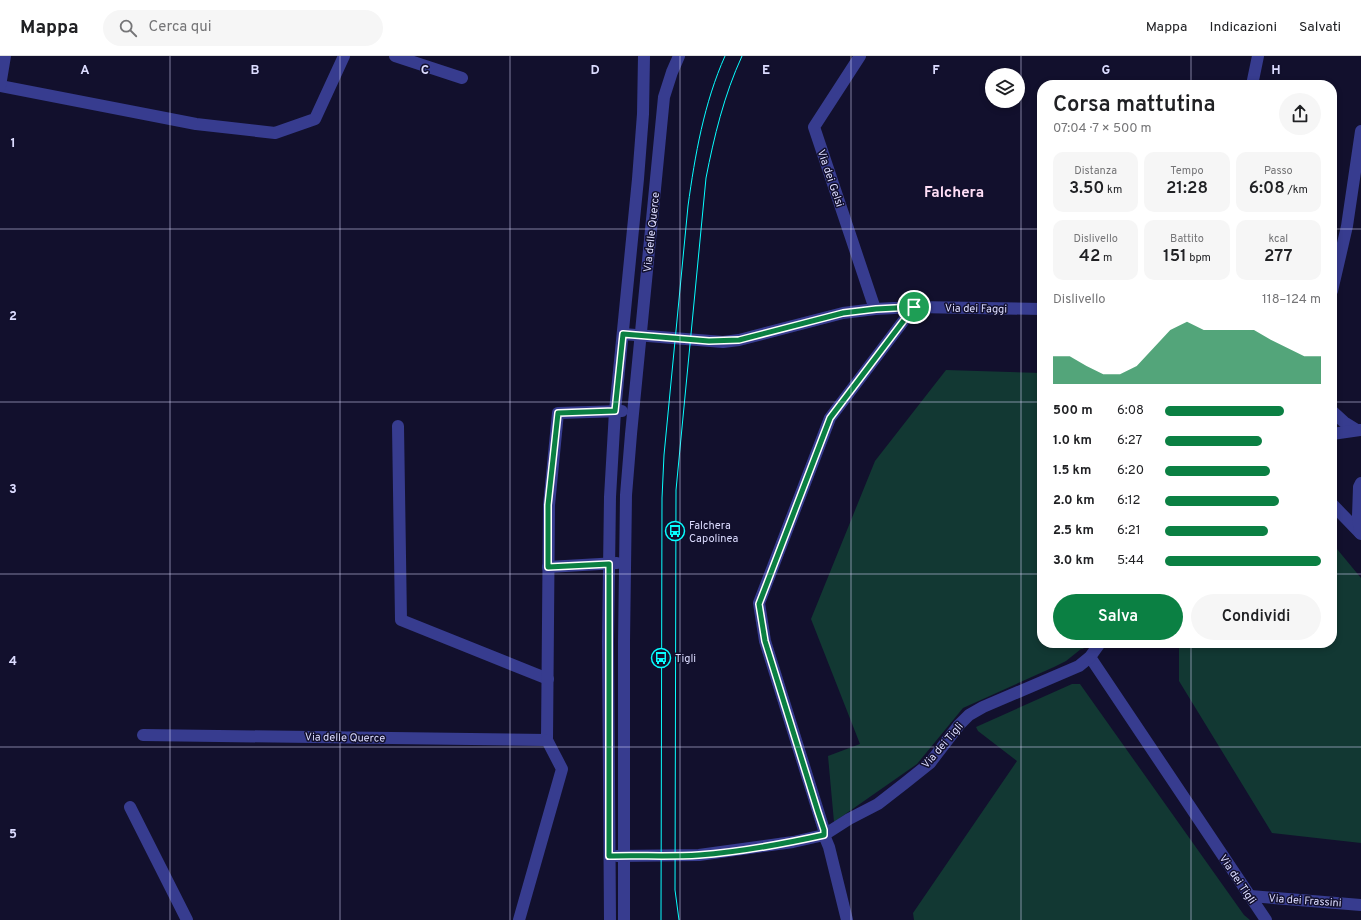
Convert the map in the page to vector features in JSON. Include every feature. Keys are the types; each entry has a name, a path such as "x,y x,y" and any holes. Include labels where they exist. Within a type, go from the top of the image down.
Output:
{"street":[{"path":"5,56 0,86 196,124 276,133 316,119 344,56"},
{"path":"395,56 462,78"},
{"name":"Via delle Querce","path":"610,920 610,497 615,411 643,114 644,56"},
{"name":"Via delle Querce","path":"624,920 626,495 640,335 664,98 672,72 679,56"},
{"name":"Via dei Gelsi","path":"860,56 814,127 876,309"},
{"path":"1253,80 1258,56"},
{"path":"1337,265 1347,226 1361,132"},
{"path":"623,334 723,342 739,340 843,313 876,309 914,307"},
{"path":"847,920 829,847 824,835 824,830 765,641 759,604 830,418 914,307"},
{"name":"Via dei Faggi","path":"914,307 1037,309"},
{"path":"519,920 562,769 547,740 548,505 558,413 633,411"},
{"path":"1337,416 1344,422 1359,430"},
{"path":"398,426 401,620 548,679"},
{"path":"1337,433 1359,430"},
{"path":"1360,533 1358,516 1359,487 1361,483"},
{"path":"1337,509 1360,533"},
{"path":"548,567 625,563"},
{"name":"Via dei Tigli","path":"609,856 699,855 762,847 824,835 849,819 878,804 930,763 959,725 969,715 983,707 1079,666 1090,657 1096,648"},
{"name":"Via dei Tigli","path":"1090,657 1266,920"},
{"name":"Via delle Querce","path":"142,735 547,740"},
{"path":"130,807 187,920"},
{"name":"Via dei Frassini","path":"1250,896 1361,904"}],"green space":[{"path":"946,370 1037,373 1037,648 1084,648 1066,661 1054,667 963,708 917,764 834,822 828,756 860,744 811,619 875,461"},
{"path":"1337,549 1361,578 1361,843 1272,833 1179,681 1179,648 1337,648"},
{"path":"1072,684 1080,684 1244,915 1250,920 914,920 913,913 1017,761 978,731 976,727"}],"tram line":[{"path":"661,920 662,498 664,455 688,206 701,130 711,92 725,56"},
{"path":"679,920 675,890 676,490 706,178 720,116 742,56"}],"place":[{"name":"Falchera Capolinea","path":"675,531"},
{"name":"Tigli","path":"661,658"}],"district":[{"name":"Falchera","path":"954,192"}],"route":[{"path":"914,307 830,418 759,604 765,641 824,830 824,835 793,842 699,855 609,856 609,564 548,567 548,505 558,413 615,411 623,334 723,342 739,340 843,313 876,309 914,307"}]}
